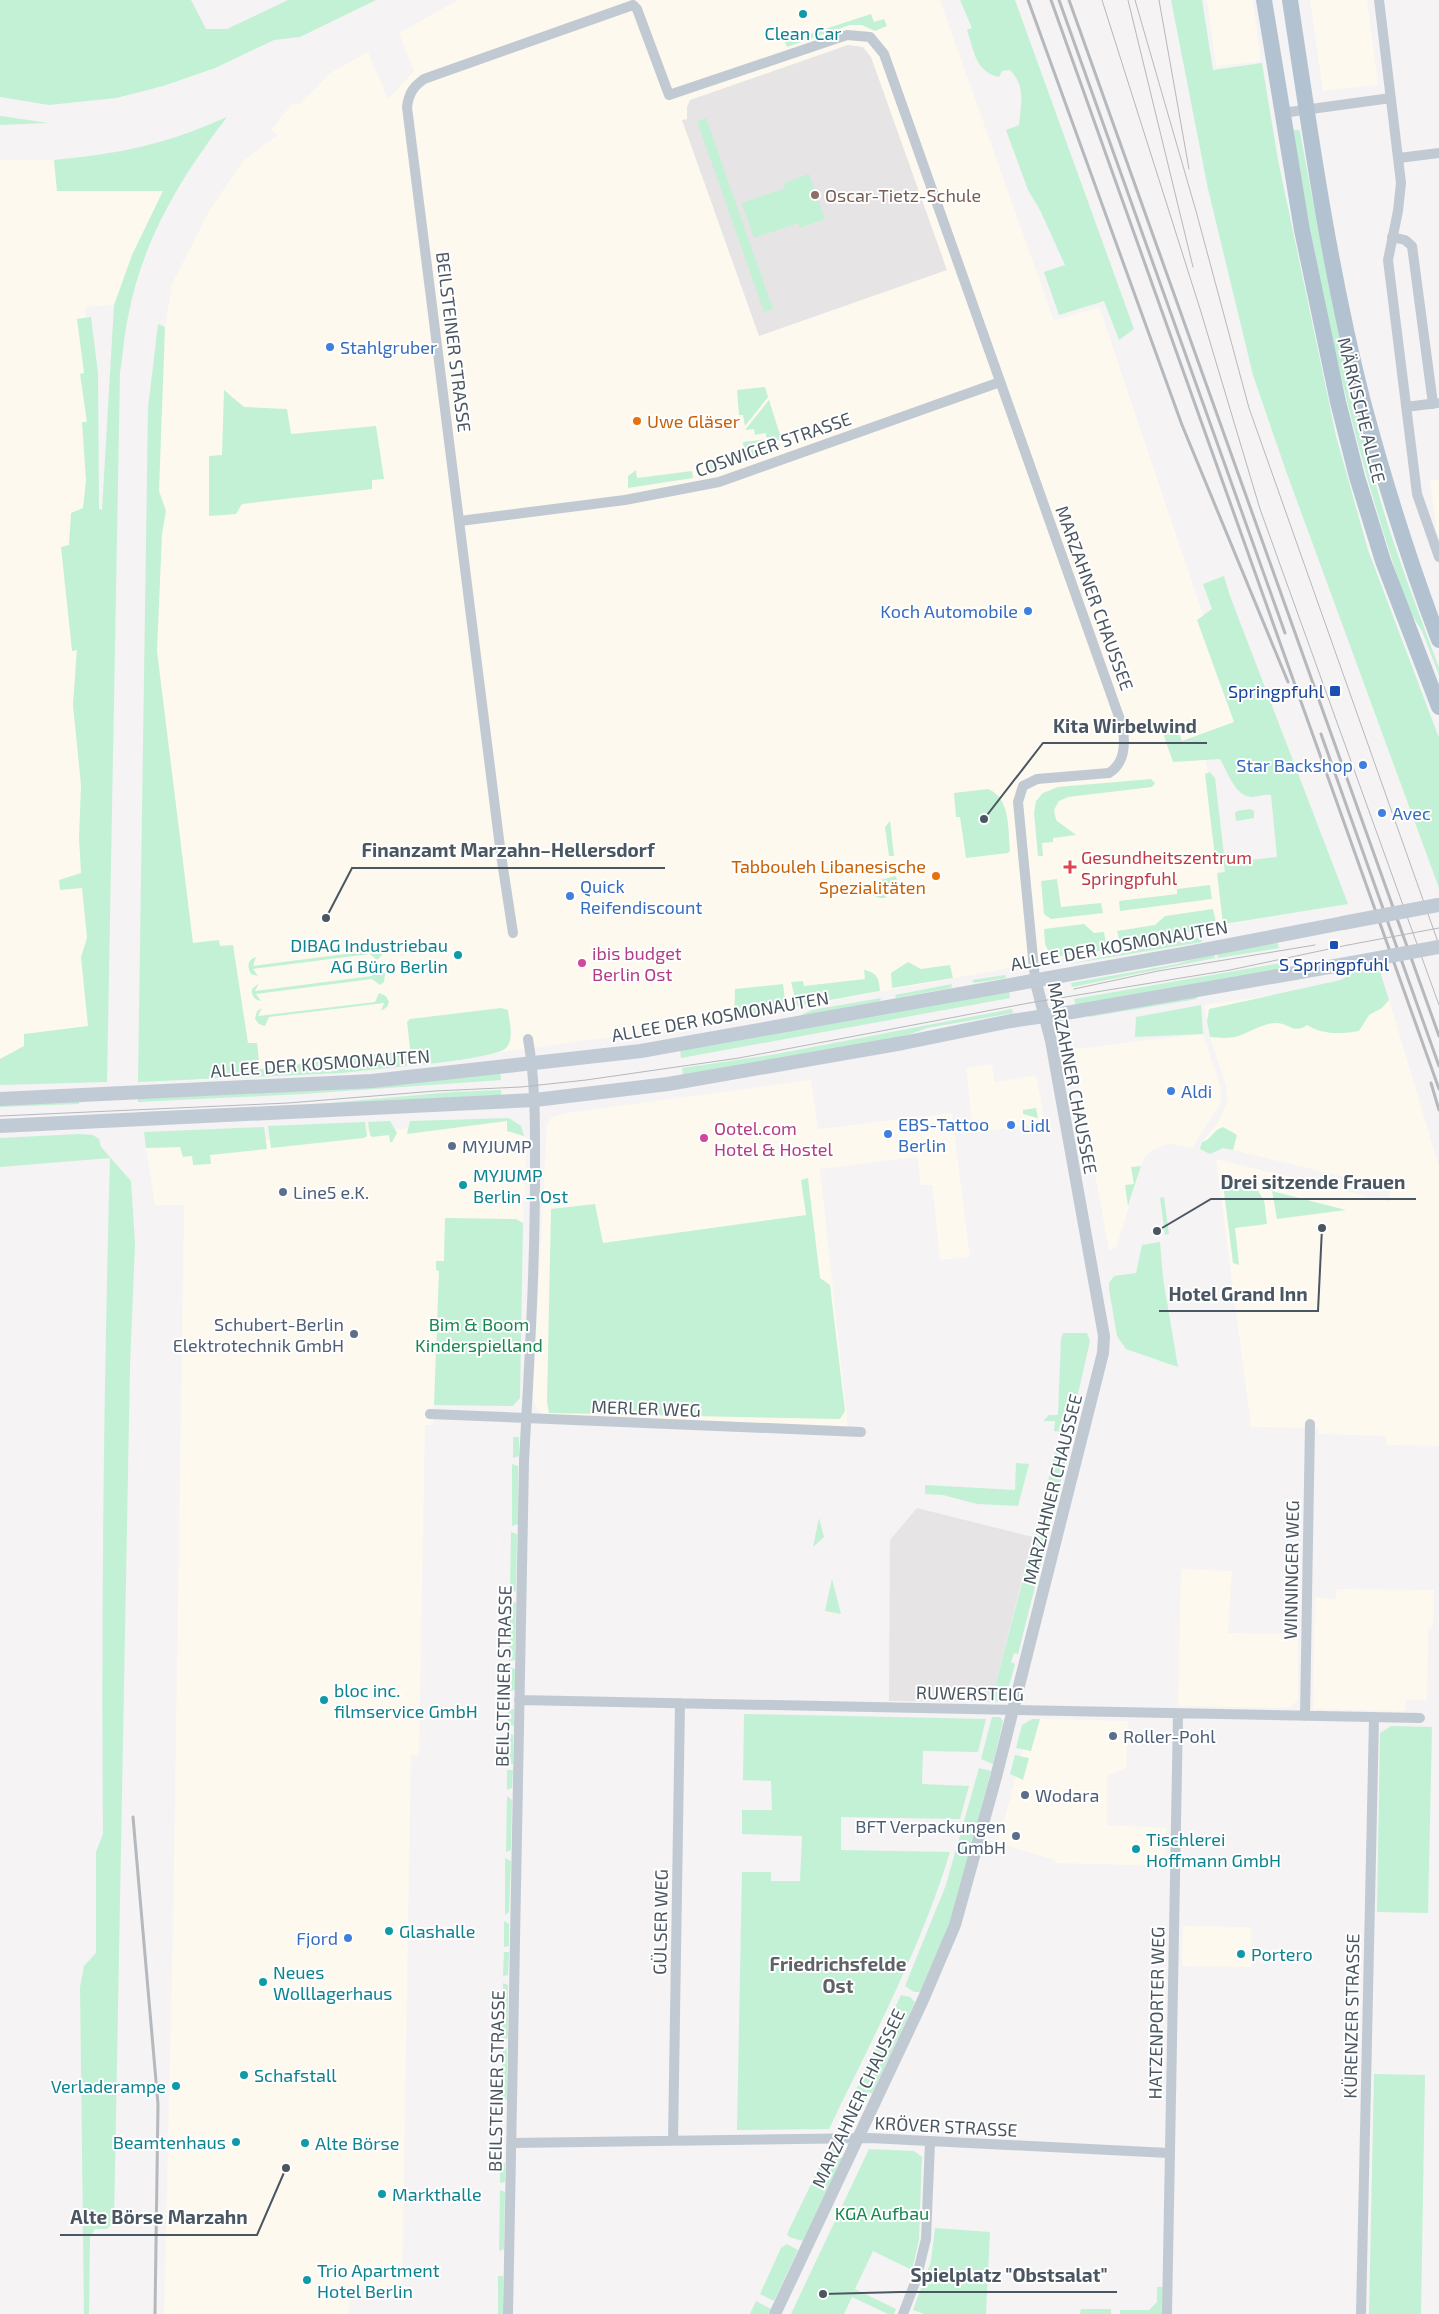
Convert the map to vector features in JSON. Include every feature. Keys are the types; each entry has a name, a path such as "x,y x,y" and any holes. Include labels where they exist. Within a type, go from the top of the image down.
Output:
{"main road":[{"name":"MÄRKISCHE ALLEE","path":"1264,0 1306,249 1338,402 1360,487 1383,561 1439,707"},
{"name":"MÄRKISCHE ALLEE","path":"1290,0 1306,109 1329,240 1362,396 1395,515 1439,640"},
{"path":"1404,615 1421,636 1439,682"},
{"name":"ALLEE DER KOSMONAUTEN","path":"0,1099 363,1082 641,1051 1182,954 1439,905"},
{"path":"0,1126 535,1100 668,1084 1439,947"}],"street":[{"path":"1379,0 1399,158 1401,191 1388,260 1417,494 1439,557"},
{"name":"BEILSTEINER STRASSE","path":"513,933 501,855 407,107 409,94 415,85 424,79 633,5 637,8 670,95"},
{"name":"MARZAHNER CHAUSSEE","path":"670,95 847,35 870,37 884,54 1121,720 1124,738 1122,759 1109,773 1038,779 1023,786 1018,802 1035,979 1051,1042 1104,1344 1014,1710 956,1925 775,2314"},
{"path":"1282,113 1391,98"},
{"path":"1399,158 1439,153"},
{"path":"1392,237 1405,240 1412,246 1436,404 1406,407"},
{"name":"COSWIGER STRASSE","path":"460,521 625,500 720,482 1000,382"},
{"name":"BEILSTEINER STRASSE","path":"508,2314 524,1470 535,1201 535,1100 528,1039"},
{"name":"MERLER WEG","path":"430,1414 861,1432"},
{"name":"WINNINGER WEG","path":"1305,1716 1310,1424"},
{"name":"RUWERSTEIG","path":"519,1700 1420,1718"},
{"name":"GÜLSER WEG","path":"674,2141 680,1703"},
{"name":"HATZENPORTER WEG","path":"1167,2314 1178,1714"},
{"name":"KÜRENZER STRASSE","path":"1361,2314 1374,1718"},
{"name":"KRÖVER STRASSE","path":"512,2143 858,2139 1169,2153"},
{"path":"903,2314 916,2280 926,2239 930,2142"}],"shaded area":[{"path":"458,0 940,0 1054,321 1096,308 1100,309 1247,746 1206,761 1226,925 1108,950 704,1024 373,1070 196,1080 152,666 157,433 165,327 172,284 209,211 243,161 278,135 271,130 292,104 300,104 330,73 368,52 388,99 414,71 399,33"},
{"path":"1207,0 1253,0 1261,61 1216,66"},
{"path":"1310,0 1367,0 1378,85 1323,91"},
{"name":"Oscar-Tietz-Schule","path":"848,45 863,47 871,57 947,270 759,336 682,120 687,119 687,107 690,100"},
{"path":"0,160 54,160 57,191 163,191 114,305 85,307 86,480 73,705 88,843 88,1026 0,1069"},
{"path":"1439,480 1439,534 1437,534 1430,481"},
{"path":"1381,973 1439,1167 1439,1446 1386,1445 1386,1436 1318,1434 1318,1428 1251,1427 1216,1159 1390,1202 1389,1188 1233,1150 1237,1135 1209,1144 1202,1142 1218,1123 1227,1103 1226,1086 1210,1037 1204,1005 1273,995"},
{"path":"1203,1034 1220,1086 1222,1101 1192,1148 1171,1144 1164,1145 1150,1152 1144,1158 1116,1248 1109,1250 1072,1049"},
{"path":"992,1064 995,1082 1036,1075 1045,1123 973,1133 966,1068"},
{"path":"811,1080 818,1129 952,1113 970,1257 940,1260 932,1185 921,1185 917,1157 820,1169 848,1428 547,1417 541,1413 536,1407 533,1398 546,1138 547,1124 552,1117 567,1113"},
{"path":"508,1120 510,1131 527,1138 523,1223 516,1219 445,1218 444,1261 436,1261 439,1271 444,1396 434,1405 433,1425 425,1425 419,1755 411,1755 402,2289 350,2288 349,2314 164,2314 173,1926 184,1205 155,1205 146,1148 180,1147"},
{"path":"917,1508 1033,1537 991,1702 889,1701 890,1540"},
{"path":"1181,1569 1232,1571 1228,1633 1298,1634 1298,1700 1289,1708 1178,1706"},
{"path":"1337,1589 1434,1590 1433,1627 1428,1629 1427,1700 1406,1700 1405,1711 1313,1709 1315,1597 1336,1599"},
{"path":"1040,1719 1128,1721 1126,1768 1107,1776 1107,1825 1166,1828 1165,1866 1055,1863 1055,1860 998,1843 1029,1727"},
{"path":"1183,1926 1251,1927 1251,1967 1182,1966"}],"green space":[{"path":"0,0 191,0 206,29 227,29 288,0 376,0 300,37 274,40 215,68 163,86 116,98 49,105 0,97"},
{"path":"960,0 1015,0 1134,329 1119,340 1104,301 1059,315 1044,272 1065,265 1040,210 1028,190 1006,130 1019,125 1020,89 1015,76 1010,70 1002,71 999,77 991,74 980,65 967,30 972,28"},
{"path":"1171,0 1202,0 1213,70 1262,63 1278,160 1336,436 1368,550 1439,738 1439,888 1286,471 1253,375 1208,189"},
{"path":"871,14 874,22 884,19 887,26 875,31 862,25 850,25 787,47 785,42"},
{"path":"1,116 48,123 0,125"},
{"path":"227,117 179,187 153,236 134,289 120,373 107,1082 0,1085 0,1059 24,1046 24,1034 88,1026 81,957 87,938 82,888 60,890 59,880 81,873 79,838 81,785 73,705 77,650 72,651 61,547 69,545 71,513 83,508 86,480 82,422 87,422 80,374 84,373 77,319 91,317 98,373 99,509 102,510 114,305 132,255 163,191 57,191 54,160 100,155 163,141"},
{"path":"706,118 773,309 764,312 697,121"},
{"path":"1293,130 1299,130 1300,132 1334,309 1364,441 1390,531 1439,668 1439,675 1422,631 1410,612 1404,596 1368,481 1325,307"},
{"path":"809,174 825,219 800,228 798,223 754,238 742,203 785,188 784,183"},
{"path":"158,324 165,327 159,491 166,511 162,534 157,651 193,943 219,940 220,946 233,945 248,1043 257,1043 260,1069 405,1051 407,1066 342,1073 138,1082 148,408"},
{"path":"765,387 768,397 745,426 743,415 739,415 737,390"},
{"path":"224,390 244,407 287,409 291,434 376,426 384,479 372,480 372,489 242,504 236,514 209,516 209,456 222,455"},
{"path":"769,400 782,441 766,437 766,433 755,435 754,429 745,430"},
{"path":"767,439 780,445 775,450 708,473 709,461 745,457 743,442"},
{"path":"636,470 637,478 692,471 693,478 628,488 628,476"},
{"path":"1224,576 1348,904 1223,924 1217,873 1225,872 1224,865 1216,865 1205,774 1210,772 1215,778 1225,863 1277,857 1271,795 1252,797 1241,793 1232,782 1220,759 1173,762 1160,725 1174,720 1182,741 1234,722 1197,620 1212,609 1203,584"},
{"path":"1151,779 1155,783 1152,787 1068,797 1059,801 1054,810 1056,820 1076,835 1053,838 1053,842 1042,843 1043,856 1038,856 1034,813 1036,801 1043,793 1058,787"},
{"path":"988,789 995,793 1005,807 1010,851 1008,853 966,858 960,817 956,817 954,793"},
{"path":"1250,809 1254,811 1254,818 1236,821 1235,813 1237,811"},
{"path":"890,821 894,856 889,856 885,827"},
{"path":"896,876 897,880 885,898 864,892 875,885 876,881"},
{"path":"1057,879 1061,907 1101,903 1103,913 1051,919 1044,914 1041,881"},
{"path":"1210,885 1212,899 1120,911 1119,901 1177,894 1177,889"},
{"path":"1213,909 1217,926 1121,947 1117,931 1155,925 1165,916"},
{"path":"1084,924 1094,933 1104,932 1107,950 1061,956 1049,952 1045,944 1044,929"},
{"path":"1201,937 1202,942 1069,964"},
{"path":"1277,941 1279,948 1218,958 1217,953"},
{"path":"373,943 382,949 382,955 377,960 370,954 253,969 258,976 251,974 249,969 249,962 256,957 253,966 369,951"},
{"path":"1214,953 1215,958 1072,987 1071,983 1177,964"},
{"path":"908,962 921,969 950,965 953,978 892,988 891,973"},
{"path":"1281,963 1282,969 1076,1006 1074,999"},
{"path":"376,968 382,969 385,974 384,982 380,985 372,979 256,994 261,1001 253,997 252,993 252,989 259,983 255,991 372,976"},
{"path":"1379,968 1389,1000 1382,1008 1369,1015 1359,1031 1332,1033 1319,1031 1307,1025 1298,1029 1275,1023 1233,1037 1210,1037 1207,1021 1209,1009 1341,980 1354,972"},
{"path":"864,970 877,977 880,991 797,1006 791,982 803,981 804,986 865,979"},
{"path":"1005,975 1006,978 974,983 972,980"},
{"path":"783,984 786,1008 734,1018 735,989"},
{"path":"952,984 951,988 896,998 895,995"},
{"path":"1009,990 1010,998 681,1058 680,1050"},
{"path":"379,993 386,996 389,1002 387,1007 381,1011 384,1003 269,1017 265,1026 259,1024 255,1019 257,1011 262,1008 258,1016 375,1002"},
{"path":"1196,996 1197,999 1089,1017 1089,1015"},
{"path":"881,998 880,1001 799,1016 812,1010"},
{"path":"1201,1005 1203,1034 1135,1037 1136,1017"},
{"path":"501,1008 508,1010 510,1025 511,1035 506,1048 477,1057 412,1066 407,1022 410,1019"},
{"path":"1012,1009 1013,1013 927,1028 902,1037 683,1075 682,1068 771,1055"},
{"path":"500,1071 501,1080 303,1094 138,1102 138,1098"},
{"path":"501,1090 501,1096 139,1115 139,1112 307,1105 452,1092"},
{"path":"79,1100 79,1104 0,1107 0,1104"},
{"path":"1036,1108 1038,1118 1023,1114 1023,1110"},
{"path":"509,1118 521,1126 524,1136 507,1131 507,1121 407,1134 410,1121"},
{"path":"390,1121 397,1133 392,1142 390,1142 389,1135 372,1137 370,1135 368,1122"},
{"path":"365,1122 367,1136 364,1138 271,1148 268,1126"},
{"path":"264,1127 267,1149 210,1155 211,1164 193,1165 192,1156 183,1157 180,1147 146,1148 144,1132"},
{"path":"1223,1127 1237,1135 1233,1150 1223,1148 1210,1154 1200,1149 1202,1142"},
{"path":"93,1135 99,1139 101,1147 131,1181 135,1244 130,1366 114,2222 107,2229 95,2229 90,2237 89,2314 84,2314 80,1987 84,1966 96,1953 96,1852 103,1834 102,1665 110,1158 0,1167 0,1138"},
{"path":"1141,1166 1128,1206 1125,1185 1134,1184 1131,1167"},
{"path":"1222,1176 1251,1184 1264,1199 1267,1224 1235,1228 1239,1265 1233,1263"},
{"path":"808,1178 820,1278 830,1285 845,1411 840,1419 549,1413 547,1402 551,1209 595,1204 603,1243 806,1215 801,1180"},
{"path":"1272,1191 1346,1210 1277,1219"},
{"path":"1164,1197 1169,1234 1165,1235 1160,1198"},
{"name":"Bim & Boom Kinderspielland","path":"445,1218 516,1219 523,1223 520,1398 513,1406 434,1405 439,1271 436,1270 436,1261 444,1261"},
{"path":"1160,1242 1163,1278 1178,1367 1126,1349 1117,1336 1109,1289 1109,1283 1114,1276 1136,1273 1142,1245"},
{"path":"1063,1333 1087,1333 1090,1341 1069,1433 1054,1431 1055,1421 1043,1421 1049,1415 1058,1415 1061,1339"},
{"path":"513,1437 519,1437 519,1456 513,1458"},
{"path":"1055,1451 1063,1453 1066,1459 1052,1519 1046,1522 1039,1520"},
{"path":"1016,1463 1029,1464 1018,1506 977,1504 943,1495 925,1494 925,1485 1015,1490"},
{"path":"512,1464 518,1466 518,1524 512,1526"},
{"path":"819,1518 824,1537 813,1547"},
{"path":"1036,1529 1044,1531 1047,1539 1018,1654 1014,1653 1011,1662 1015,1664 1005,1701 991,1702"},
{"path":"511,1532 517,1534 516,1591 510,1593"},
{"path":"832,1579 841,1614 825,1611"},
{"path":"510,1599 516,1603 515,1660 509,1661"},
{"path":"509,1667 515,1669 515,1690 509,1691"},
{"path":"508,1709 514,1709 514,1725 508,1727"},
{"path":"744,1714 986,1719 978,1752 923,1751 922,1784 969,1786 960,1819 841,1817 841,1850 950,1852 925,1923 910,1958 879,2027 829,2129 737,2130 742,1872 771,1872 771,1881 800,1881 802,1836 742,1834 742,1810 772,1810 771,1781 743,1780"},
{"path":"992,1717 1000,1717 1003,1721 993,1764 981,1759"},
{"path":"1032,1719 1040,1719 1031,1751 1016,1748 1022,1725"},
{"path":"1391,1726 1432,1727 1428,1913 1377,1912 1380,1733"},
{"path":"508,1732 513,1735 513,1764 508,1764"},
{"path":"1015,1755 1029,1758 1023,1780 1010,1774"},
{"path":"979,1768 991,1771 951,1922 920,1992 914,1992 905,1986 946,1885"},
{"path":"507,1770 513,1770 512,1788 507,1790"},
{"path":"507,1796 512,1800 511,1850 506,1852"},
{"path":"505,1858 511,1861 509,1912 505,1915"},
{"path":"504,1921 509,1924 509,1946 504,1947"},
{"path":"504,1952 509,1952 508,1975 503,1976"},
{"path":"503,1983 508,1985 508,2038 502,2040"},
{"path":"901,1995 910,1997 915,2002 872,2094 869,2092 861,2109 858,2107 854,2115 857,2116 851,2128 838,2128"},
{"path":"503,2046 507,2049 507,2099 501,2101"},
{"path":"1374,2074 1425,2075 1421,2314 1369,2314"},
{"path":"828,2149 835,2149 842,2159 803,2241 789,2237 787,2234"},
{"name":"KGA Aufbau","path":"869,2149 914,2151 922,2157 919,2240 912,2270 873,2251 855,2289 896,2309 894,2314 888,2314 852,2297 844,2314 791,2314"},
{"path":"500,2163 505,2163 505,2182 500,2183"},
{"path":"500,2190 505,2192 504,2249 499,2251"},
{"name":"KGA Aufbau","path":"935,2228 990,2232 986,2314 924,2314 913,2310 931,2261"},
{"path":"787,2244 798,2250 774,2301 760,2294 781,2248"},
{"path":"498,2276 503,2276 503,2314 498,2314"},
{"path":"1157,2287 1163,2287 1163,2314 1120,2314 1120,2310 1149,2310 1157,2302"},
{"path":"756,2301 771,2309 768,2314 750,2314"},
{"path":"1081,2309 1111,2309 1111,2314 1080,2314"}],"tram line":[{"path":"1102,0 1201,312 1260,509 1439,1005"},
{"path":"1128,0 1193,267"},
{"path":"1135,0 1196,211 1249,408 1439,945"},
{"path":"1159,0 1189,169"},
{"path":"0,1116 288,1103 435,1091 521,1087 586,1080 739,1058 1029,1003 1230,970 1439,928"},
{"path":"1074,989 1158,971 1315,945"}],"railway":[{"path":"1028,0 1182,425 1288,682"},
{"path":"1051,0 1439,1089"},
{"path":"1059,0 1285,633"},
{"path":"1069,0 1439,1036"},
{"path":"1321,734 1439,1066"},
{"path":"1431,1083 1439,1110"},
{"path":"133,1817 158,2104 155,2314"}],"place":[{"name":"Clean Car","path":"803,14"},
{"name":"Oscar-Tietz-Schule","path":"815,195"},
{"name":"Stahlgruber","path":"330,347"},
{"name":"Uwe Gläser","path":"637,421"},
{"name":"Koch Automobile","path":"1028,611"},
{"name":"Springpfuhl","path":"1335,691"},
{"name":"Star Backshop","path":"1363,765"},
{"name":"Avec","path":"1382,813"},
{"name":"Kita Wirbelwind","path":"984,819"},
{"name":"Gesundheitszentrum Springpfuhl","path":"1070,867"},
{"name":"Tabbouleh Libanesische Spezialitäten","path":"936,876"},
{"name":"Quick Reifendiscount","path":"570,896"},
{"name":"Finanzamt Marzahn–Hellersdorf","path":"326,918"},
{"name":"S Springpfuhl","path":"1334,945"},
{"name":"DIBAG Industriebau AG Büro Berlin","path":"458,955"},
{"name":"ibis budget Berlin Ost","path":"582,963"},
{"name":"Aldi","path":"1171,1091"},
{"name":"Lidl","path":"1011,1125"},
{"name":"EBS-Tattoo Berlin","path":"888,1134"},
{"name":"Ootel.com Hotel & Hostel","path":"704,1138"},
{"name":"MYJUMP","path":"452,1146"},
{"name":"MYJUMP Berlin – Ost","path":"463,1185"},
{"name":"Line5 e.K.","path":"283,1192"},
{"name":"Hotel Grand Inn","path":"1322,1228"},
{"name":"Drei sitzende Frauen","path":"1157,1231"},
{"name":"Schubert-Berlin Elektrotechnik GmbH","path":"354,1334"},
{"name":"bloc inc. filmservice GmbH","path":"324,1700"},
{"name":"Roller-Pohl","path":"1113,1736"},
{"name":"Wodara","path":"1025,1795"},
{"name":"BFT Verpackungen GmbH","path":"1016,1836"},
{"name":"Tischlerei Hoffmann GmbH","path":"1136,1849"},
{"name":"Glashalle","path":"389,1931"},
{"name":"Fjord","path":"348,1938"},
{"name":"Portero","path":"1241,1954"},
{"name":"Neues Wolllagerhaus","path":"263,1982"},
{"name":"Schafstall","path":"244,2075"},
{"name":"Verladerampe","path":"176,2086"},
{"name":"Beamtenhaus","path":"236,2142"},
{"name":"Alte Börse","path":"305,2143"},
{"name":"Alte Börse Marzahn","path":"286,2168"},
{"name":"Markthalle","path":"382,2194"},
{"name":"Trio Apartment Hotel Berlin","path":"307,2280"},
{"name":"Spielplatz \"Obstsalat\"","path":"823,2294"}],"district":[{"name":"Friedrichsfelde Ost","path":"838,1974"}]}
